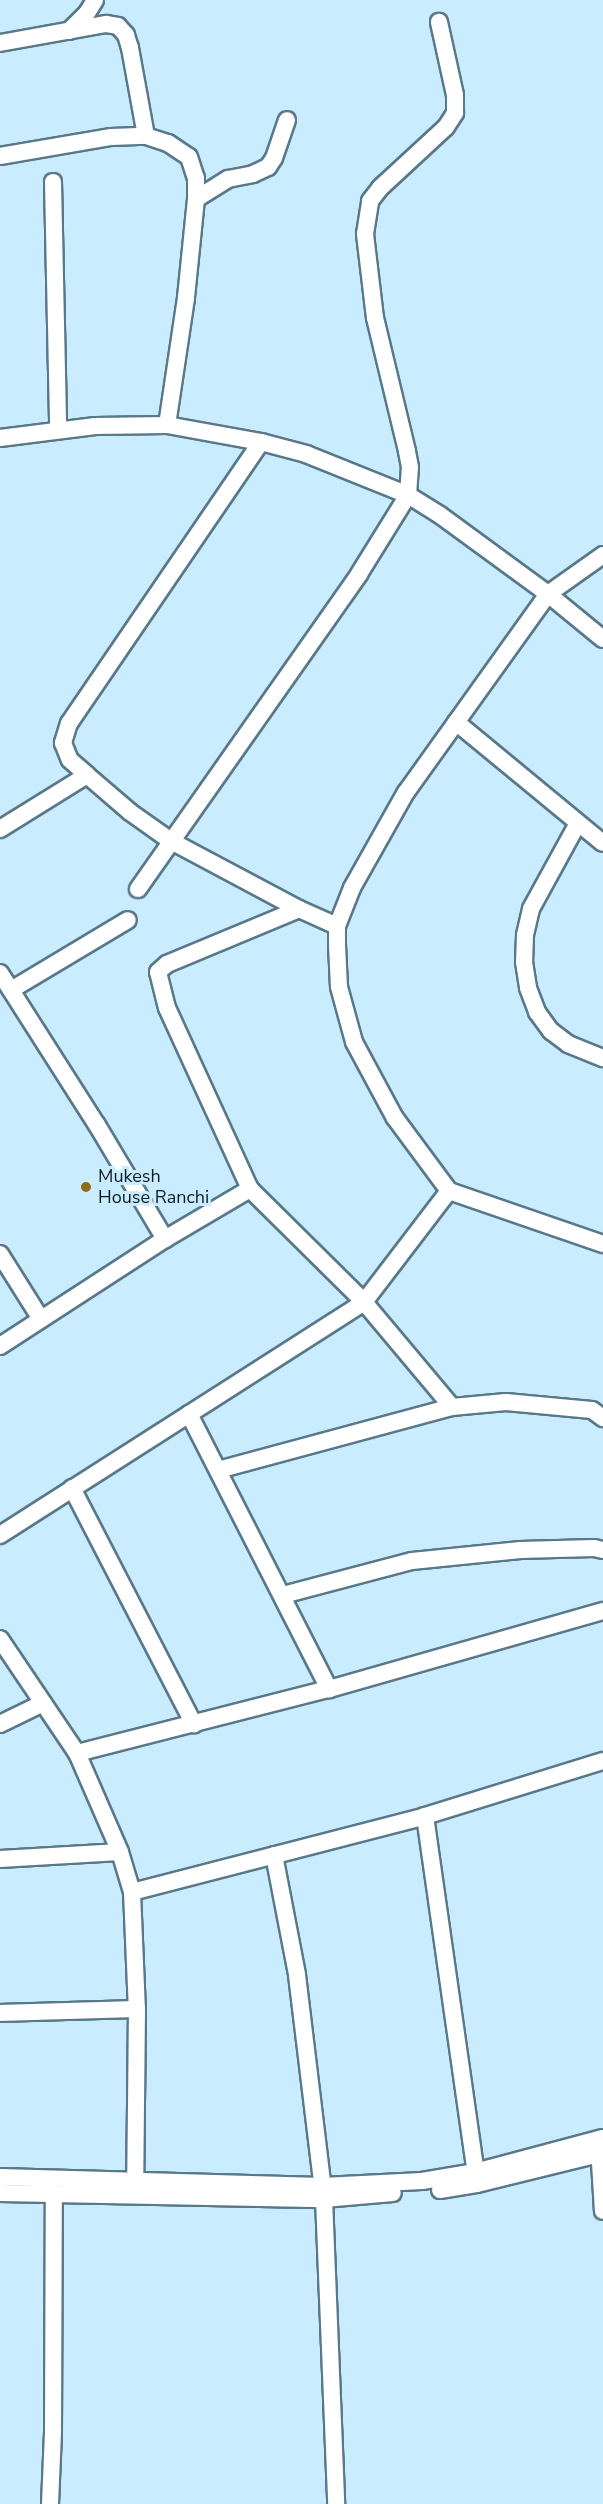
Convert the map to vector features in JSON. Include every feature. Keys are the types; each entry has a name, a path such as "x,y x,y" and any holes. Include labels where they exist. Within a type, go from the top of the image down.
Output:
{"street":[{"path":"69,31 87,13 95,0"},
{"path":"138,889 359,574 408,495 410,473 407,451 375,318 366,259 365,225 370,201 380,188 446,127 455,113 455,95 439,22"},
{"path":"0,43 106,24 114,24 123,29 130,48 146,136"},
{"path":"196,199 228,179 253,174 268,167 274,158 287,120"},
{"path":"0,156 111,137 146,136 168,143 189,157 196,178 196,199 186,298 167,425"},
{"path":"53,182 58,429"},
{"path":"0,438 58,429 167,425 261,442 338,465 408,495 440,515 548,594 603,639"},
{"path":"261,442 69,723 64,734 64,750 70,760 87,776 130,812 171,841 299,909 337,926"},
{"path":"603,555 548,594 456,722 388,822 352,888 337,926 339,987 354,1042 395,1118 449,1191 603,1244"},
{"path":"456,722 603,843"},
{"path":"0,829 87,776"},
{"path":"578,823 531,909 525,935 524,962 528,988 537,1012 551,1031 568,1044 603,1058"},
{"path":"299,909 166,964 159,972 167,1008 250,1189 364,1302 452,1407"},
{"path":"11,990 128,920"},
{"path":"0,973 165,1239"},
{"path":"0,1346 165,1239 250,1189"},
{"path":"0,1534 364,1302 449,1191"},
{"path":"0,1254 41,1319"},
{"path":"218,1470 452,1407 506,1402 592,1410 603,1418"},
{"path":"189,1414 329,1689"},
{"path":"72,1488 194,1724"},
{"path":"283,1595 412,1561 520,1550 594,1548 603,1550"},
{"path":"77,1753 329,1689 603,1611"},
{"path":"0,1639 77,1753 120,1852 132,1892 137,2009 135,2188"},
{"path":"0,1725 43,1703"},
{"path":"132,1892 425,1816 603,1761"},
{"path":"425,1816 476,2178"},
{"path":"0,1859 120,1852"},
{"path":"274,1855 297,1975 323,2192 336,2504"},
{"path":"0,2013 137,2009"},
{"path":"0,2177 135,2188 323,2192 422,2181 476,2178 601,2146 603,2211"},
{"path":"0,2193 54,2194 135,2188"},
{"path":"50,2504 53,2433 54,2194"}],"place":[{"name":"Mukesh House Ranchi","path":"86,1187"}]}
